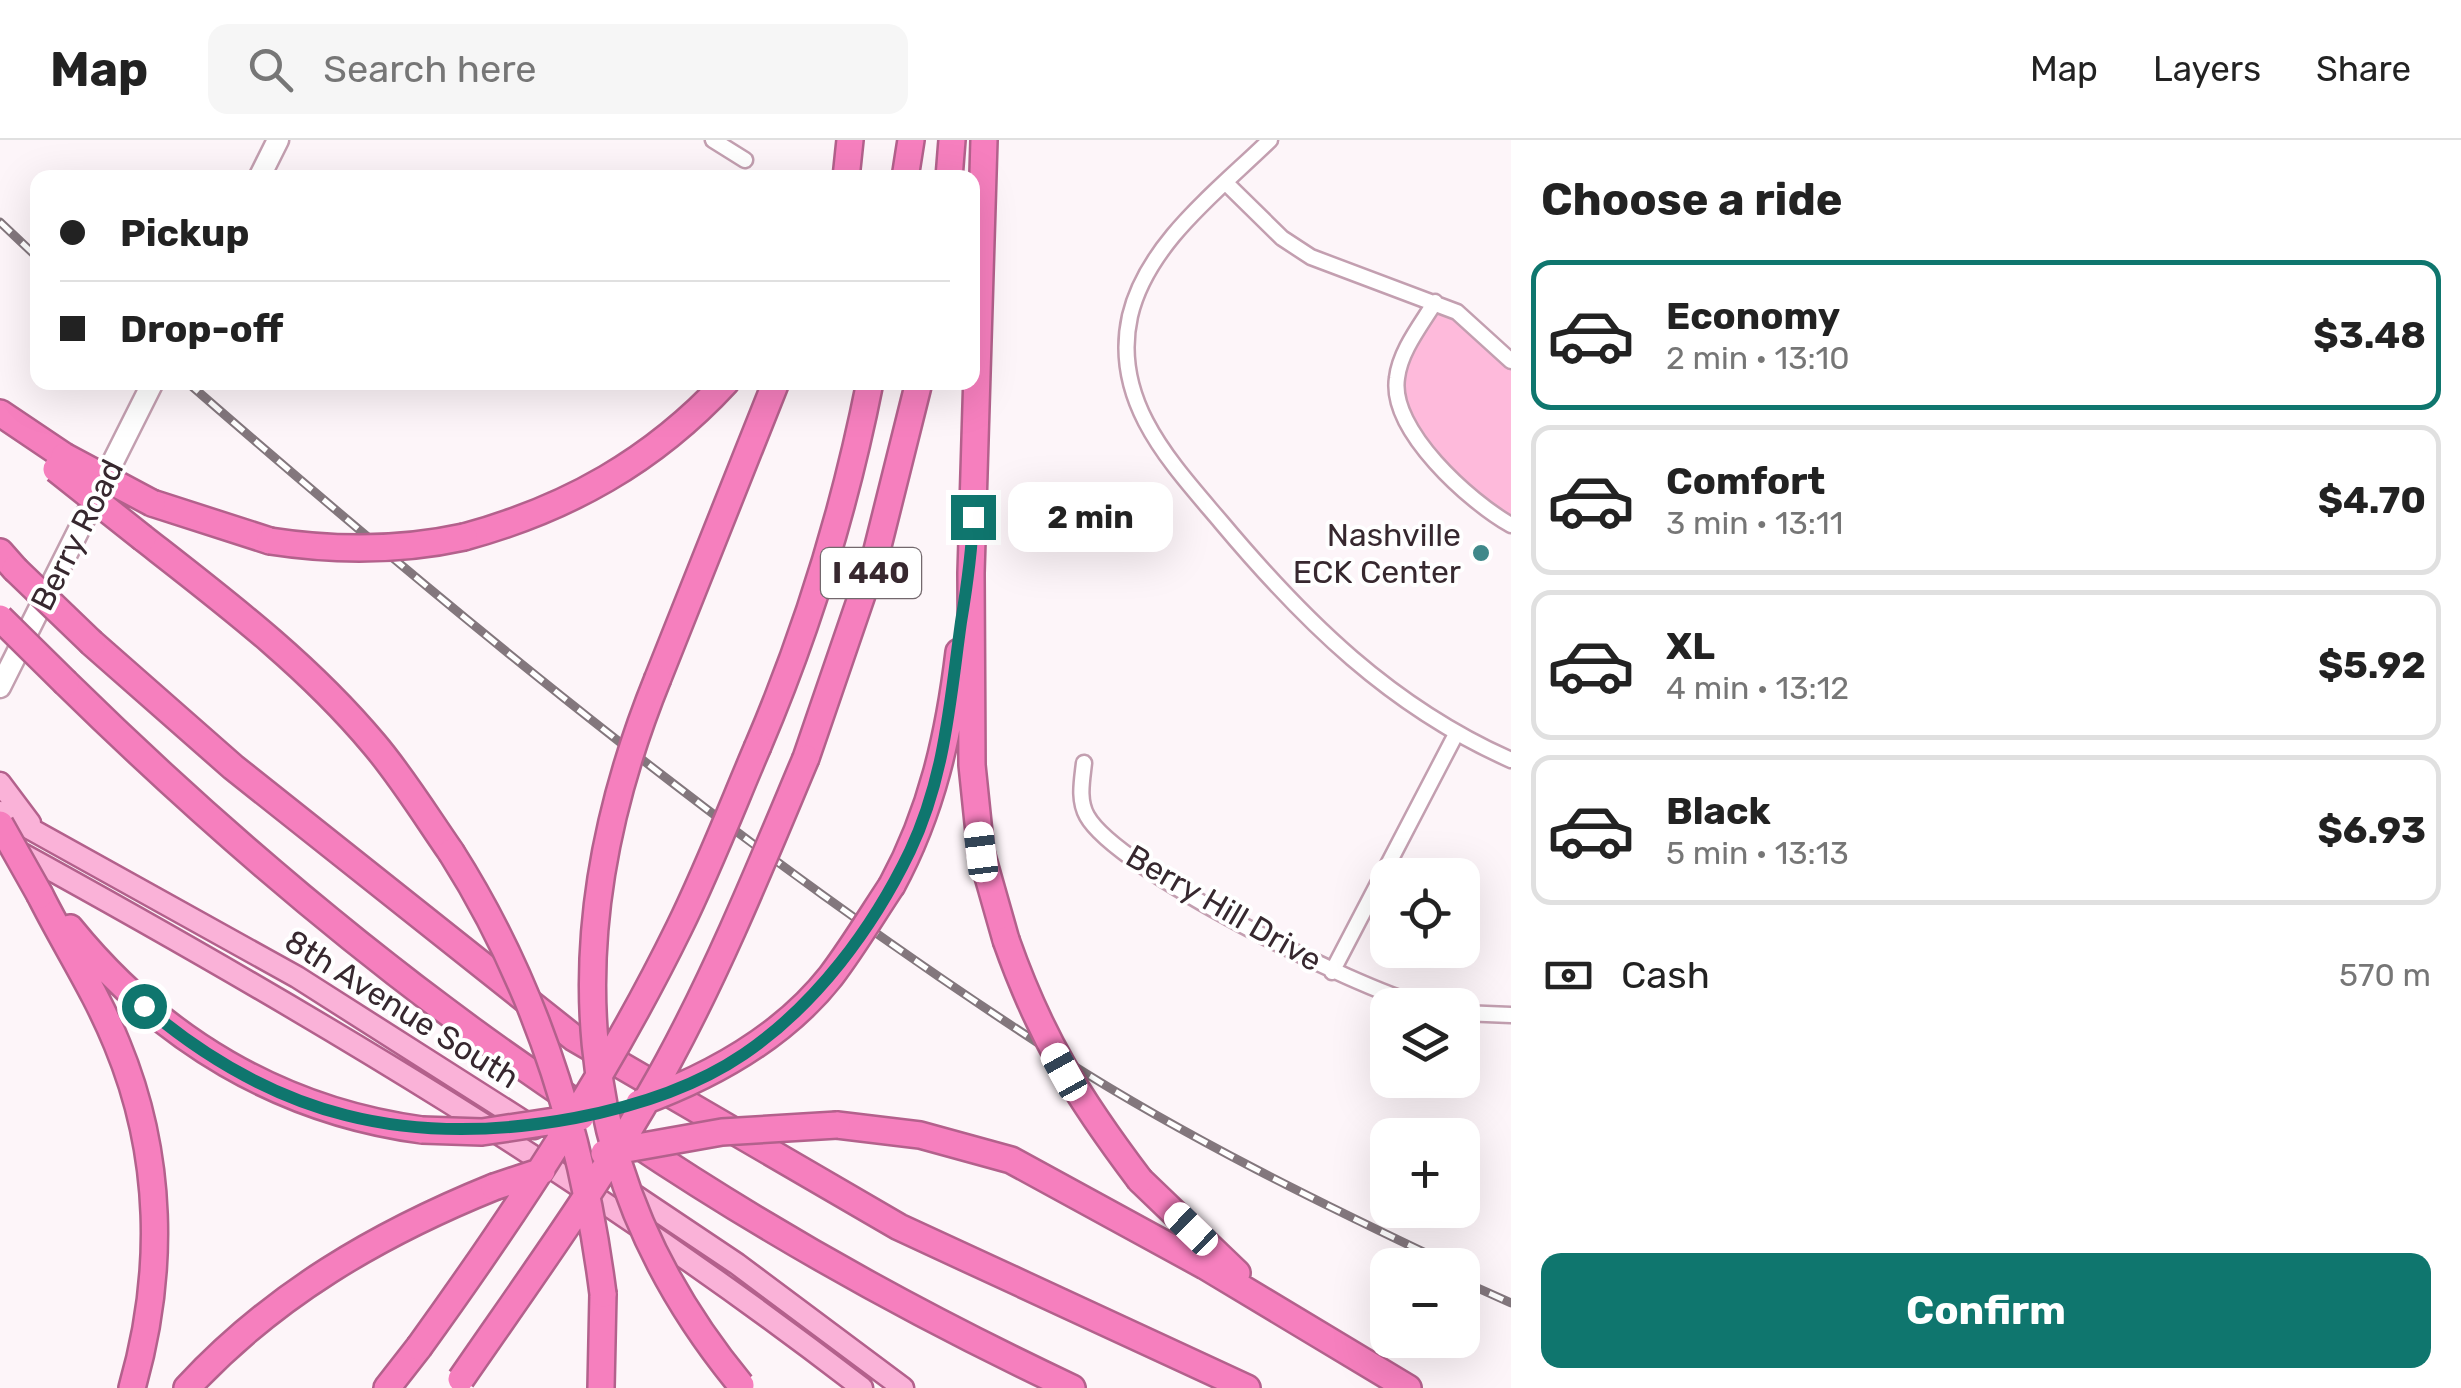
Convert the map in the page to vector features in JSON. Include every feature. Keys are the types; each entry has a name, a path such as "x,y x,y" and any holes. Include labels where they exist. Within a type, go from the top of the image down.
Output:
{"highway":[{"path":"906,170 911,140"},
{"path":"950,170 952,140"},
{"path":"980,273 984,140"},
{"path":"60,462 152,503 270,541 326,548 388,548 464,537 547,510 610,478 664,442 718,390"},
{"path":"743,1386 684,1307 642,1223 607,1118 592,1024 592,931 602,858 620,780 773,390"},
{"name":"I 440","path":"386,1388 518,1205 618,1044 680,926 806,627 858,446 868,390"},
{"name":"I 440","path":"457,1384 575,1212 668,1062 744,906 806,758 876,554 917,390"},
{"path":"976,390 971,573 974,798 981,852 1006,940 1034,1018 1070,1084 1140,1180 1276,1311"},
{"path":"0,416 60,462 143,538 247,619 312,677 376,746 451,852 511,959 551,1056 584,1178 603,1294 601,1388"},
{"path":"8,561 92,643 233,767 574,1038 899,1227 1246,1388"},
{"path":"40,894 120,984 214,1058 305,1102 422,1130 482,1132 620,1110 683,1087 744,1054 814,994 892,885 919,831 939,769 971,573"},
{"path":"0,618 186,800 357,944 484,1042 680,1172 771,1227 1000,1354 1072,1388"},
{"path":"0,824 117,1043 150,1155 155,1267 149,1316 132,1388"},
{"path":"188,1388 243,1332 301,1287 403,1227 494,1187 566,1163 652,1143 781,1126 837,1125 920,1135 1011,1160 1205,1266 1408,1388"}],"main road":[{"path":"0,783 38,832"},
{"name":"8th Avenue South","path":"0,812 172,905 410,1045 737,1264 903,1388"},
{"name":"8th Avenue South","path":"0,842 384,1059 726,1287 862,1388"}],"street":[{"path":"263,170 278,140"},
{"path":"712,140 745,160"},
{"path":"1270,140 1164,249 1136,299 1127,348 1135,400 1174,468 1321,636 1393,693 1456,734 1511,760"},
{"path":"1226,183 1274,231 1311,258 1363,280 1435,302 1478,328 1511,361"},
{"path":"1435,302 1398,370 1399,406 1419,441 1466,492 1511,525"},
{"name":"Berry Road","path":"0,687 150,390"},
{"path":"1332,972 1456,734"},
{"name":"Berry Hill Drive","path":"1084,763 1085,812 1104,836 1242,926 1332,972 1376,988"},
{"path":"1480,1014 1511,1015"}],"shaded area":[{"path":"1435,302 1511,361 1511,525 1419,441 1396,382"}],"railway":[{"path":"0,222 30,250"},
{"path":"196,390 399,563 614,738 836,905 1066,1061 1160,1117 1416,1248"},
{"path":"1480,1289 1511,1303"}],"place":[{"name":"Nashville ECK Center","path":"1481,553"}],"route":[{"path":"144,1006 194,1045 274,1090 337,1112 444,1132 482,1132 620,1110 683,1087 744,1054 830,976 892,885 912,848 932,796 947,739 971,573 973,517"}]}
